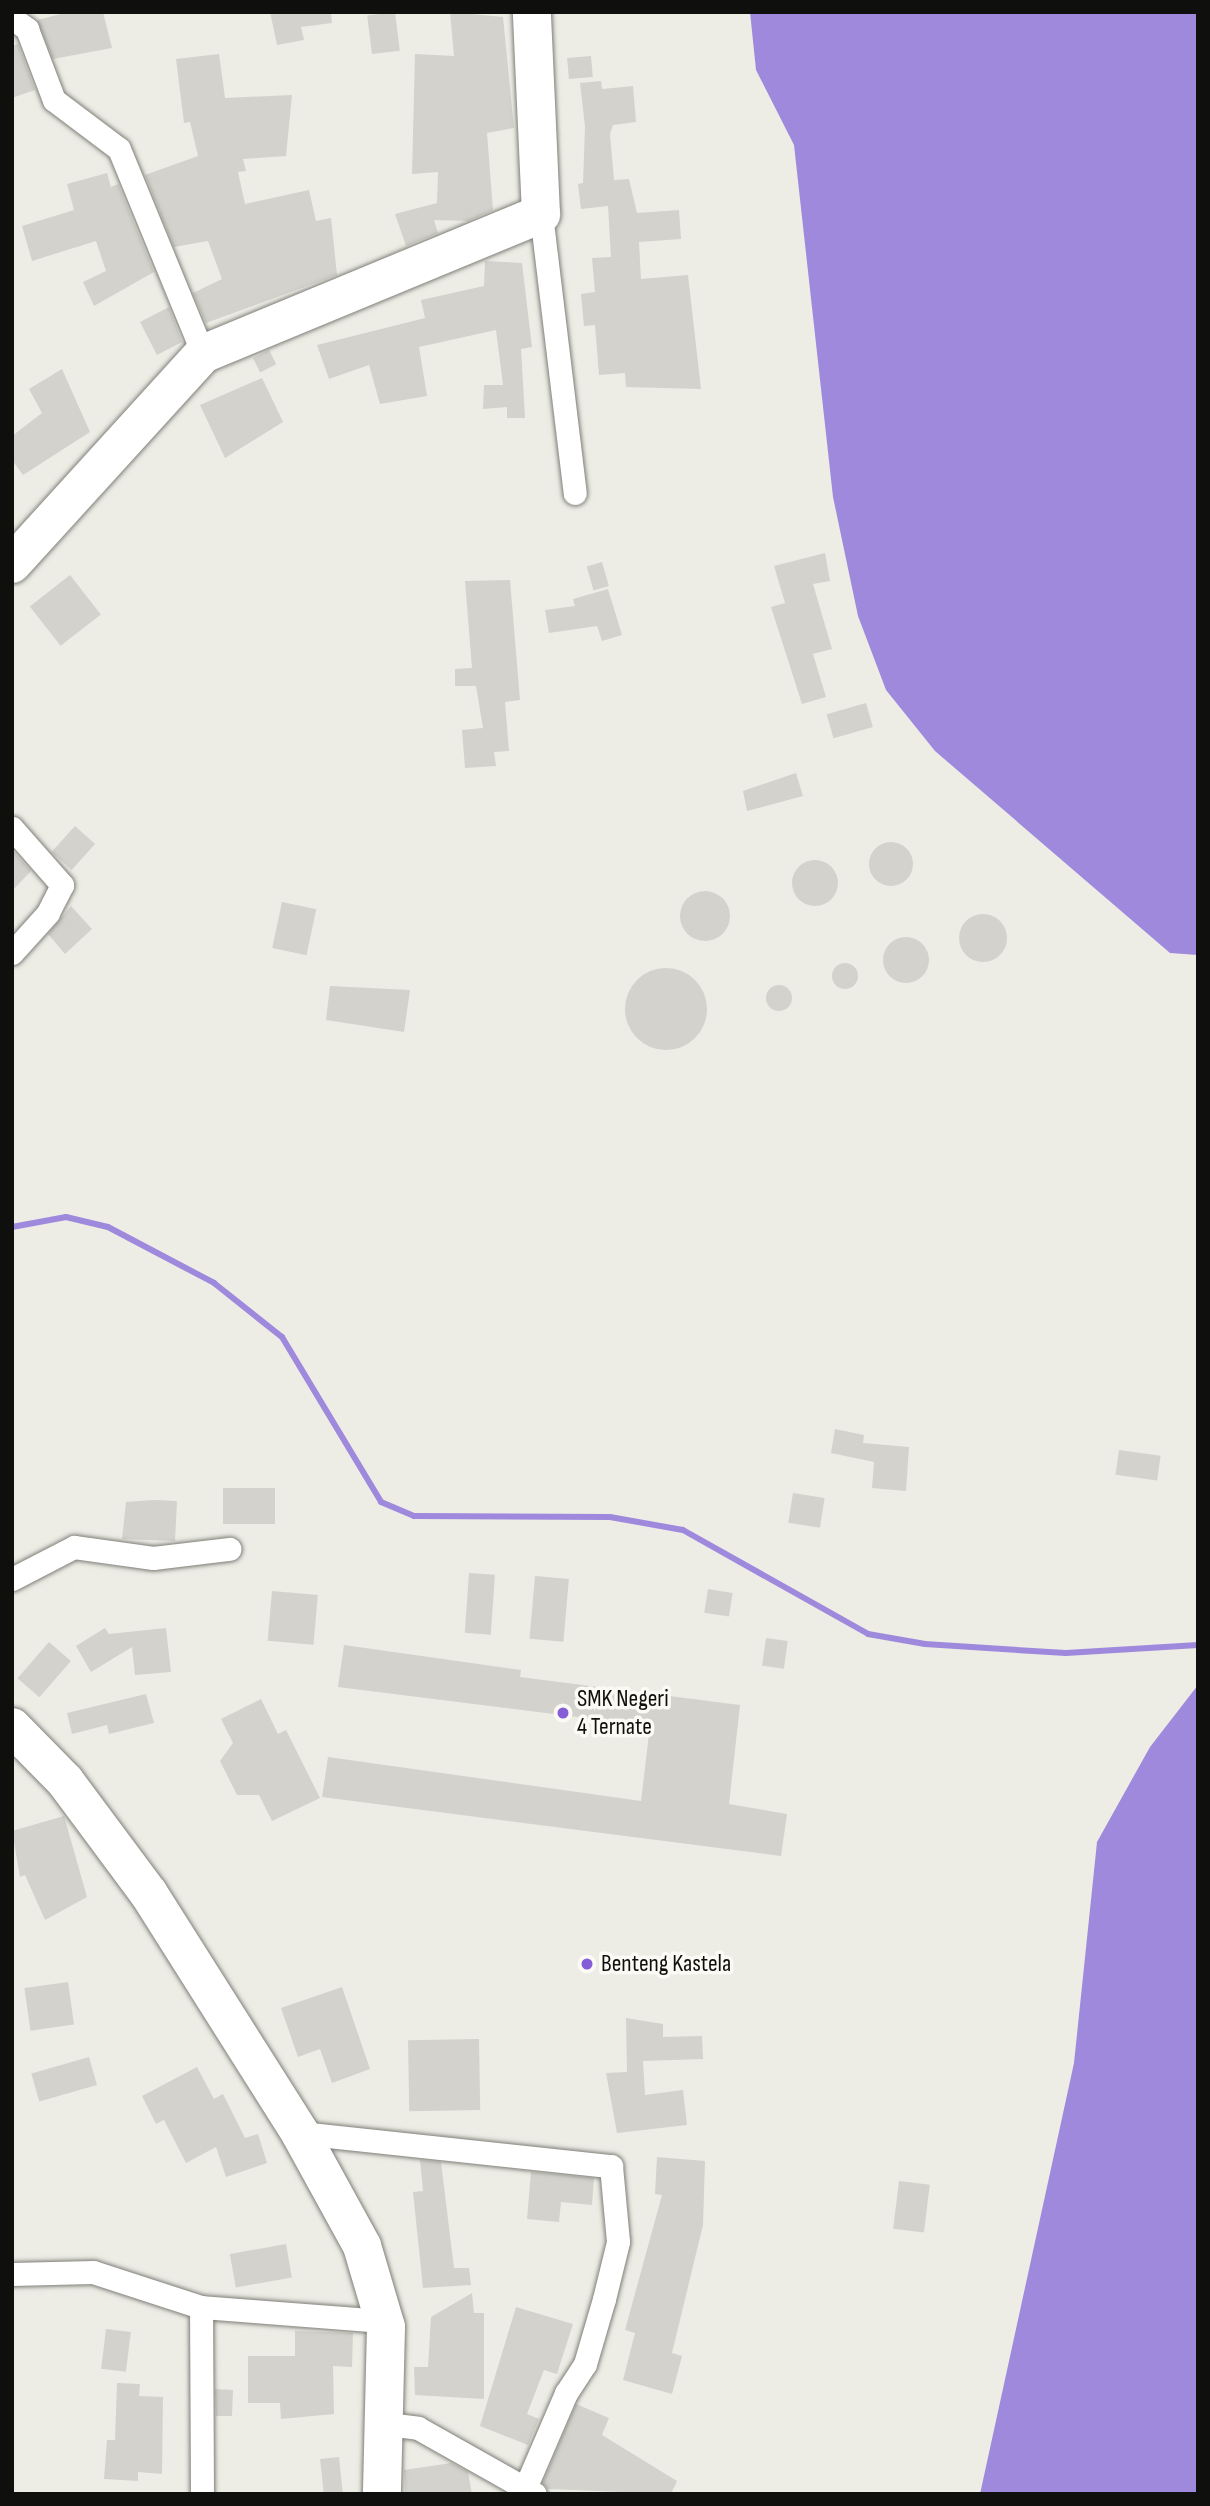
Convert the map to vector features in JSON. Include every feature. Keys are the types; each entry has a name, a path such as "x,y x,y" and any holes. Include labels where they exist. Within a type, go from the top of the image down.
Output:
{"highway":[{"path":"12,564 203,354 541,214 532,12"},
{"path":"12,1727 65,1781 149,1894 300,2133 362,2246 384,2321 387,2424 382,2494"}],"street":[{"path":"12,18 27,29 54,100 119,149 203,354"},
{"path":"541,214 575,493"},
{"path":"12,828 62,884 48,913 12,953"},
{"path":"12,1579 74,1547 153,1558 229,1549"},
{"path":"300,2133 611,2166 618,2242 604,2299 585,2364 566,2393 530,2491 418,2428 387,2424"},
{"path":"12,2274 93,2272 201,2307 384,2321"},
{"path":"201,2307 202,2494"}],"shaded area":[{"path":"750,12 1198,12 1198,955 1170,953 935,751 886,690 858,616 833,497 794,145 756,70"},
{"path":"1198,1685 1198,2494 980,2494 1074,2063 1097,1842 1150,1747"}],"building":[{"path":"69,12 103,12 112,48 53,59 37,20"},
{"path":"270,12 331,12 332,23 301,27 304,40 277,45"},
{"path":"395,12 400,51 372,54 367,15"},
{"path":"450,12 503,17 514,128 487,133 493,210 468,221 434,220 438,233 406,246 395,214 437,203 438,172 412,174 415,54 454,56"},
{"path":"18,44 35,90 12,98 12,46"},
{"path":"219,54 225,98 292,95 286,156 243,159 246,171 238,172 245,204 309,190 316,221 331,218 337,275 206,323 193,293 222,279 208,241 174,247 145,175 198,156 190,122 184,123 176,59"},
{"path":"591,56 593,77 569,79 567,58"},
{"path":"601,81 602,89 633,86 636,122 613,125 610,134 614,180 629,179 637,213 679,210 681,239 639,242 641,279 688,275 701,389 626,387 625,373 599,375 595,325 584,326 581,294 595,292 592,258 611,257 608,206 581,209 578,184 583,183 585,126 580,83"},
{"path":"107,173 111,187 118,184 154,272 94,306 83,282 106,271 96,241 32,261 22,226 74,210 67,184"},
{"path":"485,261 522,263 532,347 521,349 525,418 507,418 507,407 483,409 484,385 503,385 496,330 419,347 427,396 380,404 369,365 329,379 317,345 425,318 421,300 484,286"},
{"path":"169,307 182,342 157,355 140,322"},
{"path":"269,350 276,364 260,372 253,358"},
{"path":"62,369 90,432 23,475 12,460 12,436 42,413 29,389"},
{"path":"262,378 283,422 225,458 200,405"},
{"path":"825,553 830,581 813,584 832,649 813,654 826,697 802,704 771,607 785,603 774,566"},
{"path":"602,562 609,586 594,590 587,566"},
{"path":"70,575 101,614 61,646 30,606"},
{"path":"510,580 520,700 505,702 509,751 494,752 496,766 465,768 462,730 483,728 476,686 455,686 455,669 472,668 465,581"},
{"path":"608,589 622,635 602,641 597,626 549,633 545,610 575,606 573,599"},
{"path":"866,703 873,727 833,738 827,714"},
{"path":"796,773 803,796 747,811 743,791"},
{"path":"75,826 95,844 72,870 52,852"},
{"path":"891,842 900,843 907,848 912,855 912,873 907,880 900,885 891,886 882,885 875,880 870,873 869,864 870,855 875,848 882,843"},
{"path":"12,850 31,871 12,891"},
{"path":"815,860 831,867 838,883 831,899 815,906 799,899 792,883 799,867"},
{"path":"705,891 722,899 730,916 722,933 705,941 688,933 680,916 688,899"},
{"path":"282,902 316,909 306,955 272,948"},
{"path":"71,906 92,929 65,954 48,934"},
{"path":"983,914 1000,921 1007,938 1000,955 983,962 966,955 959,938 966,921"},
{"path":"906,937 922,944 929,960 922,976 906,983 890,976 883,960 890,944"},
{"path":"845,963 854,967 858,976 854,985 845,989 836,985 832,976 836,967"},
{"path":"666,968 682,972 695,980 703,993 707,1009 703,1025 695,1038 682,1046 666,1050 650,1046 637,1038 629,1025 625,1009 629,993 637,980 650,972"},
{"path":"779,985 788,989 792,998 788,1007 779,1011 770,1007 766,998 770,989"},
{"path":"330,986 410,990 404,1032 326,1020"},
{"path":"835,1429 864,1435 863,1443 909,1447 906,1491 872,1488 874,1462 831,1453"},
{"path":"1119,1450 1161,1456 1157,1481 1116,1475"},
{"path":"223,1488 275,1488 275,1524 223,1524"},
{"path":"793,1493 825,1498 820,1528 788,1523"},
{"path":"177,1501 175,1541 122,1539 126,1502"},
{"path":"469,1573 495,1575 491,1635 465,1633"},
{"path":"535,1576 569,1579 563,1642 530,1639"},
{"path":"708,1589 733,1593 729,1617 704,1613"},
{"path":"272,1591 318,1595 313,1645 268,1641"},
{"path":"105,1628 109,1634 166,1628 171,1672 135,1675 132,1647 91,1672 76,1646"},
{"path":"766,1638 788,1641 784,1669 762,1666"},
{"path":"49,1642 71,1661 39,1697 18,1678"},
{"path":"344,1645 521,1670 520,1677 740,1705 729,1804 787,1814 781,1856 322,1797 328,1757 641,1801 650,1726 338,1687"},
{"path":"146,1694 154,1723 109,1734 107,1725 72,1734 67,1713"},
{"path":"261,1699 278,1734 286,1730 320,1798 272,1821 259,1795 237,1795 220,1761 233,1743 221,1719"},
{"path":"64,1816 87,1897 45,1920 25,1875 20,1877 12,1831"},
{"path":"68,1982 74,2025 30,2031 24,1988"},
{"path":"342,1987 370,2069 332,2083 320,2049 298,2057 281,2008"},
{"path":"626,2018 663,2024 663,2037 702,2036 703,2059 643,2061 645,2095 683,2090 687,2125 617,2133 606,2073 627,2072"},
{"path":"479,2039 480,2110 409,2111 408,2040"},
{"path":"89,2057 97,2085 39,2101 31,2074"},
{"path":"197,2067 214,2099 223,2094 245,2138 258,2134 267,2163 226,2177 216,2147 186,2163 164,2120 156,2124 142,2096"},
{"path":"657,2157 705,2161 703,2225 672,2353 682,2356 672,2394 623,2380 635,2333 625,2330 662,2195 655,2194"},
{"path":"420,2160 441,2162 454,2268 469,2268 471,2285 423,2288 413,2192 423,2191"},
{"path":"531,2172 594,2178 592,2205 561,2202 559,2222 527,2219"},
{"path":"899,2181 930,2185 924,2232 893,2229"},
{"path":"286,2244 292,2277 236,2287 230,2254"},
{"path":"472,2293 474,2313 484,2313 484,2399 415,2395 414,2367 428,2367 431,2317"},
{"path":"516,2307 573,2324 557,2374 544,2370 527,2414 539,2419 528,2445 480,2426"},
{"path":"106,2329 131,2332 126,2372 101,2369"},
{"path":"295,2331 353,2333 352,2367 333,2366 334,2414 281,2419 280,2403 248,2403 248,2356 295,2356"},
{"path":"117,2383 140,2384 139,2396 163,2397 162,2474 138,2472 138,2481 104,2479 107,2440 115,2440"},
{"path":"215,2389 233,2390 232,2416 216,2416"},
{"path":"576,2404 609,2418 602,2435 677,2481 671,2494 548,2489 543,2482"},
{"path":"339,2457 343,2494 324,2494 320,2459"},
{"path":"451,2463 468,2472 472,2494 405,2494 404,2470"}],"waterway":[{"path":"12,1227 66,1217 108,1227 214,1283 282,1337 381,1502 414,1516 610,1517 683,1530 868,1634 925,1644 1066,1653 1198,1645"}],"place":[{"name":"SMK Negeri 4 Ternate","path":"563,1713"},
{"name":"Benteng Kastela","path":"587,1964"}]}
